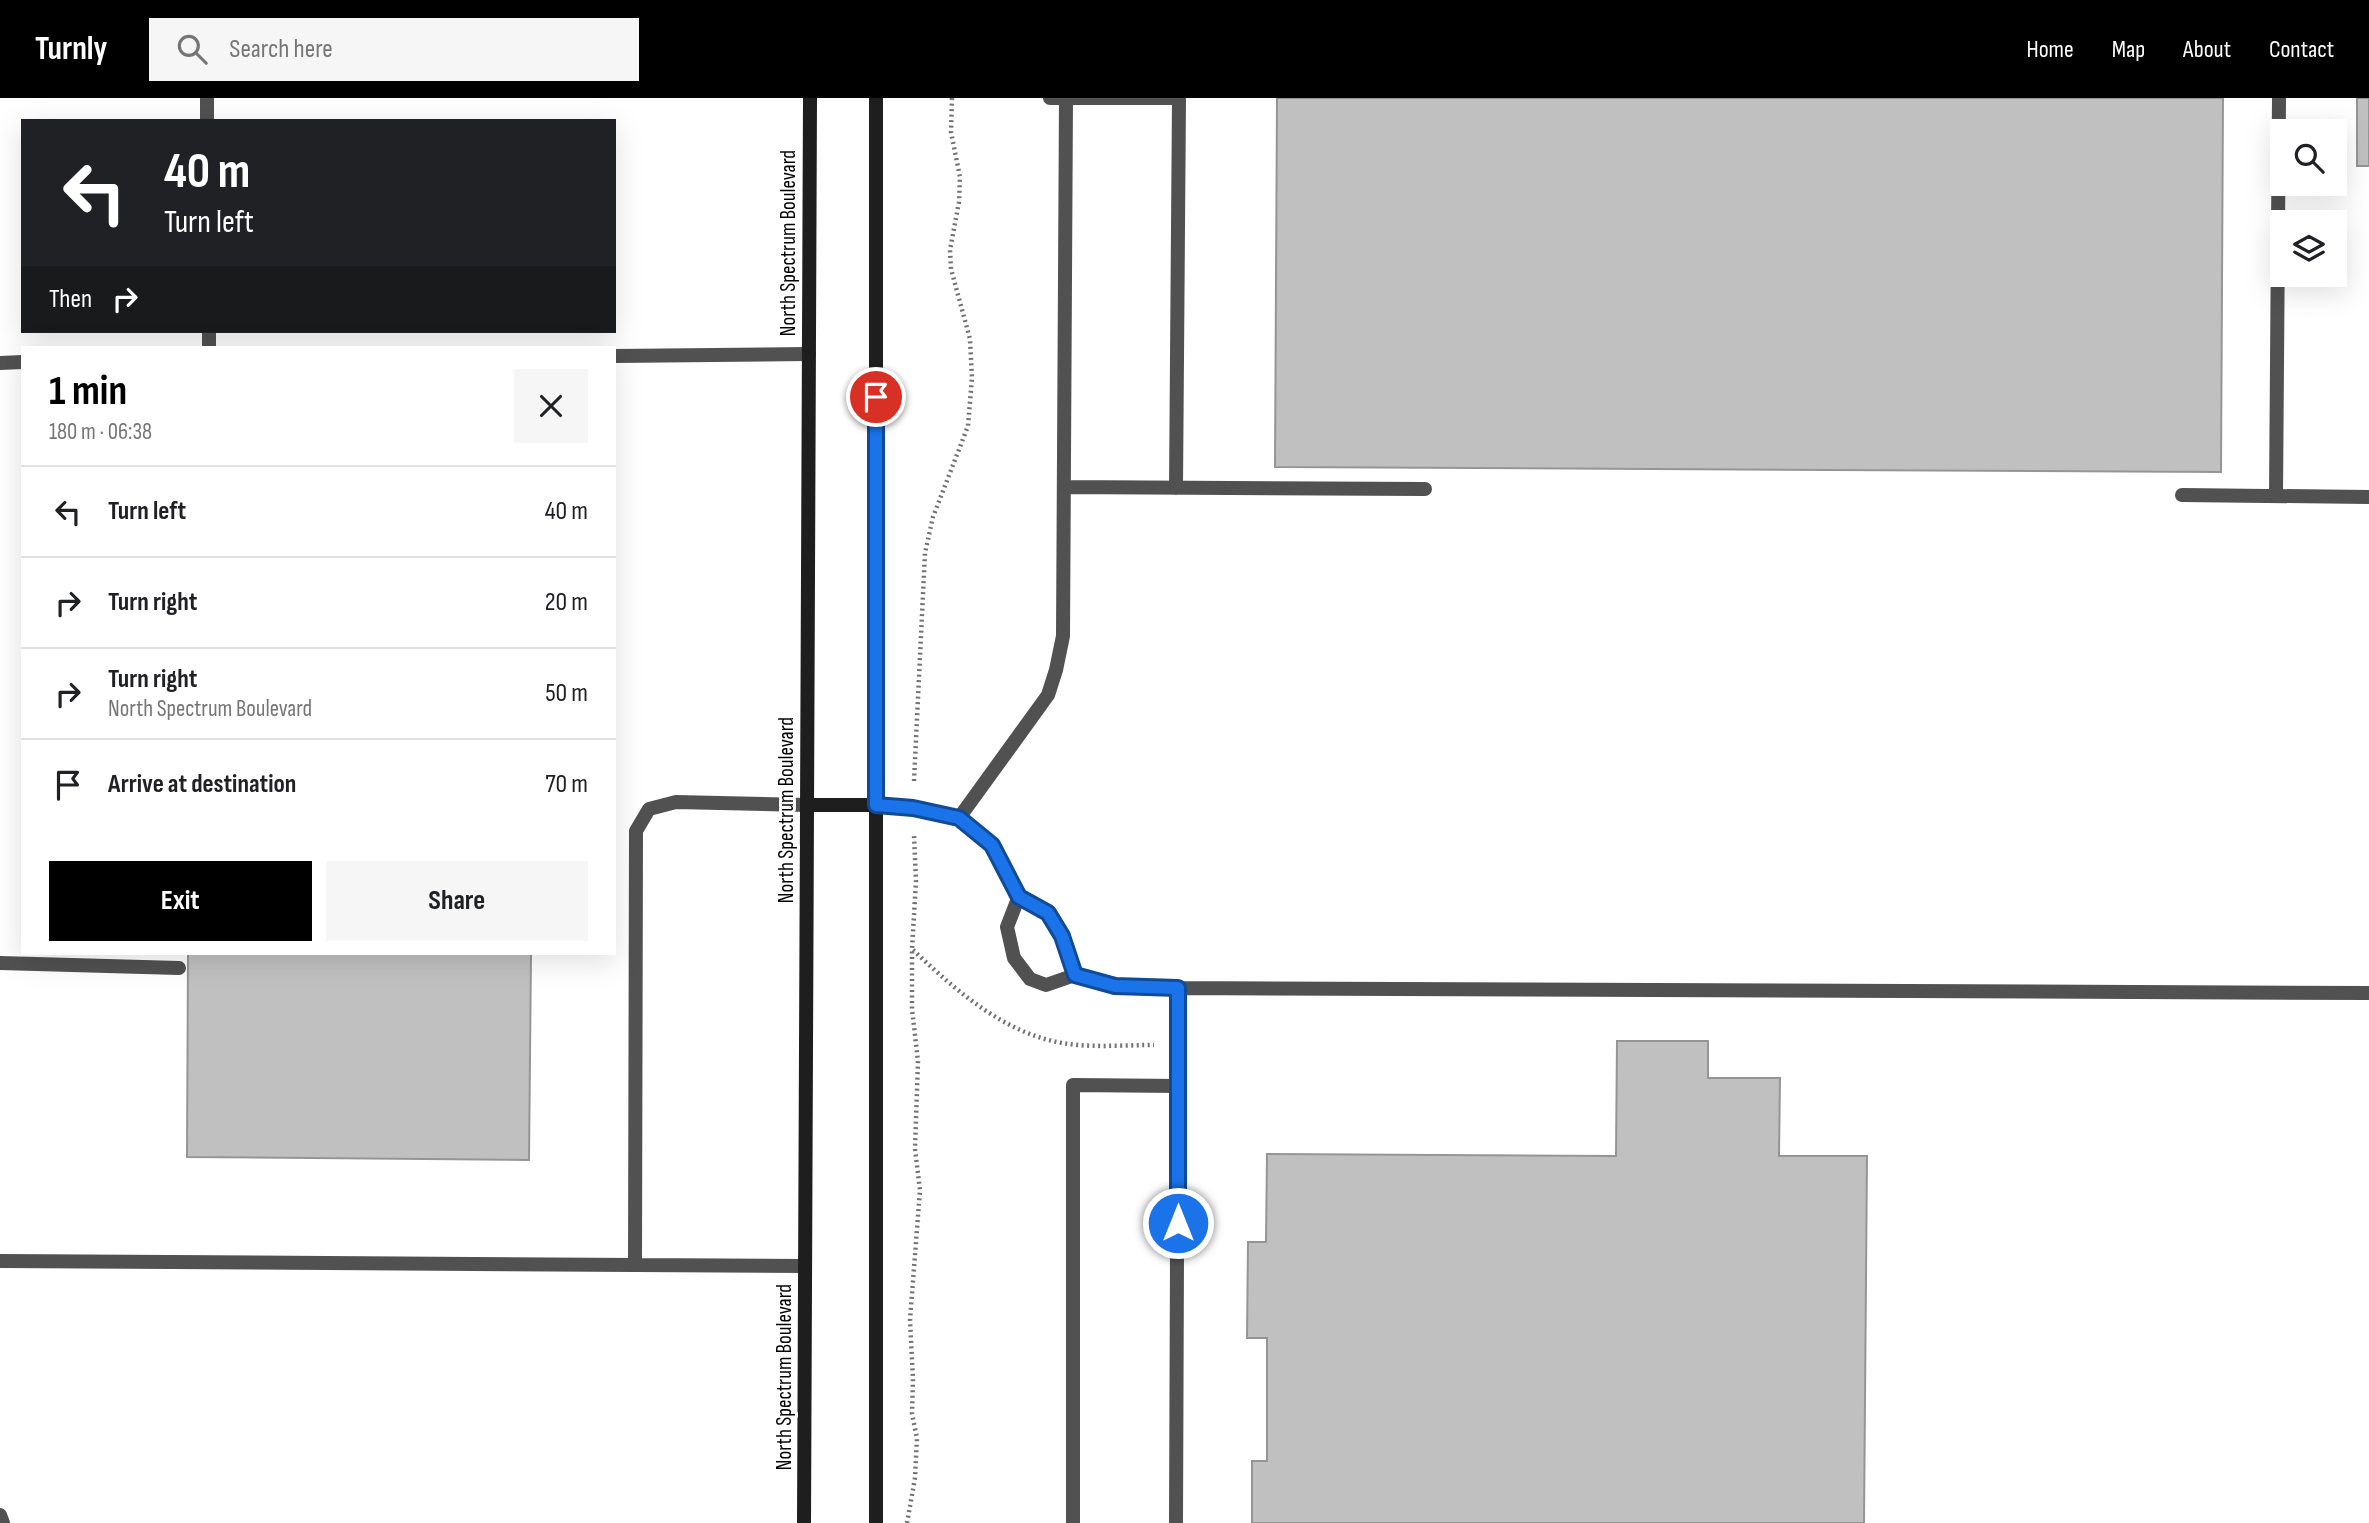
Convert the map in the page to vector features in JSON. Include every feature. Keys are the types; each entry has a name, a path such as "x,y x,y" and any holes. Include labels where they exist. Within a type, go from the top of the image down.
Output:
{"street":[{"name":"North Spectrum Boulevard","path":"804,1523 810,98"},
{"path":"876,98 876,1523"},
{"path":"807,805 876,805"}],"lane":[{"path":"207,98 207,119"},
{"path":"1050,98 1179,98 1176,488"},
{"path":"959,818 1048,695 1063,636 1066,98"},
{"path":"2276,496 2279,98"},
{"path":"616,356 808,354"},
{"path":"0,363 21,362"},
{"path":"1064,487 1425,489"},
{"path":"2182,495 2369,497"},
{"path":"635,1265 636,831 649,808 676,802 807,805"},
{"path":"876,805 913,808 959,818 992,845 1019,897 1048,913 1062,936 1075,975"},
{"path":"1019,897 1007,927 1014,958 1030,979 1046,985 1075,975 1115,986 1178,988 2369,993"},
{"path":"0,962 178,968"},
{"path":"1176,1523 1178,988"},
{"path":"1073,1523 1073,1086 1178,1086"},
{"path":"0,1261 805,1266"},
{"path":"0,1515 3,1523"}],"path":[{"path":"912,949 951,986 987,1012 1012,1027 1047,1040 1079,1045 1179,1045"}],"building":[{"path":"1277,98 2223,98 2221,472 1275,467"},
{"path":"2357,98 2369,98 2369,166 2357,166"},
{"path":"188,955 531,955 529,1160 187,1157"},
{"path":"1617,1041 1708,1041 1708,1078 1780,1078 1779,1156 1867,1156 1864,1523 1252,1523 1252,1461 1267,1461 1267,1338 1247,1338 1248,1242 1266,1242 1267,1154 1616,1156"}],"route":[{"path":"876,397 876,805 913,808 959,818 992,845 1019,897 1048,913 1062,936 1075,975 1115,986 1178,988 1178,1223"}]}
